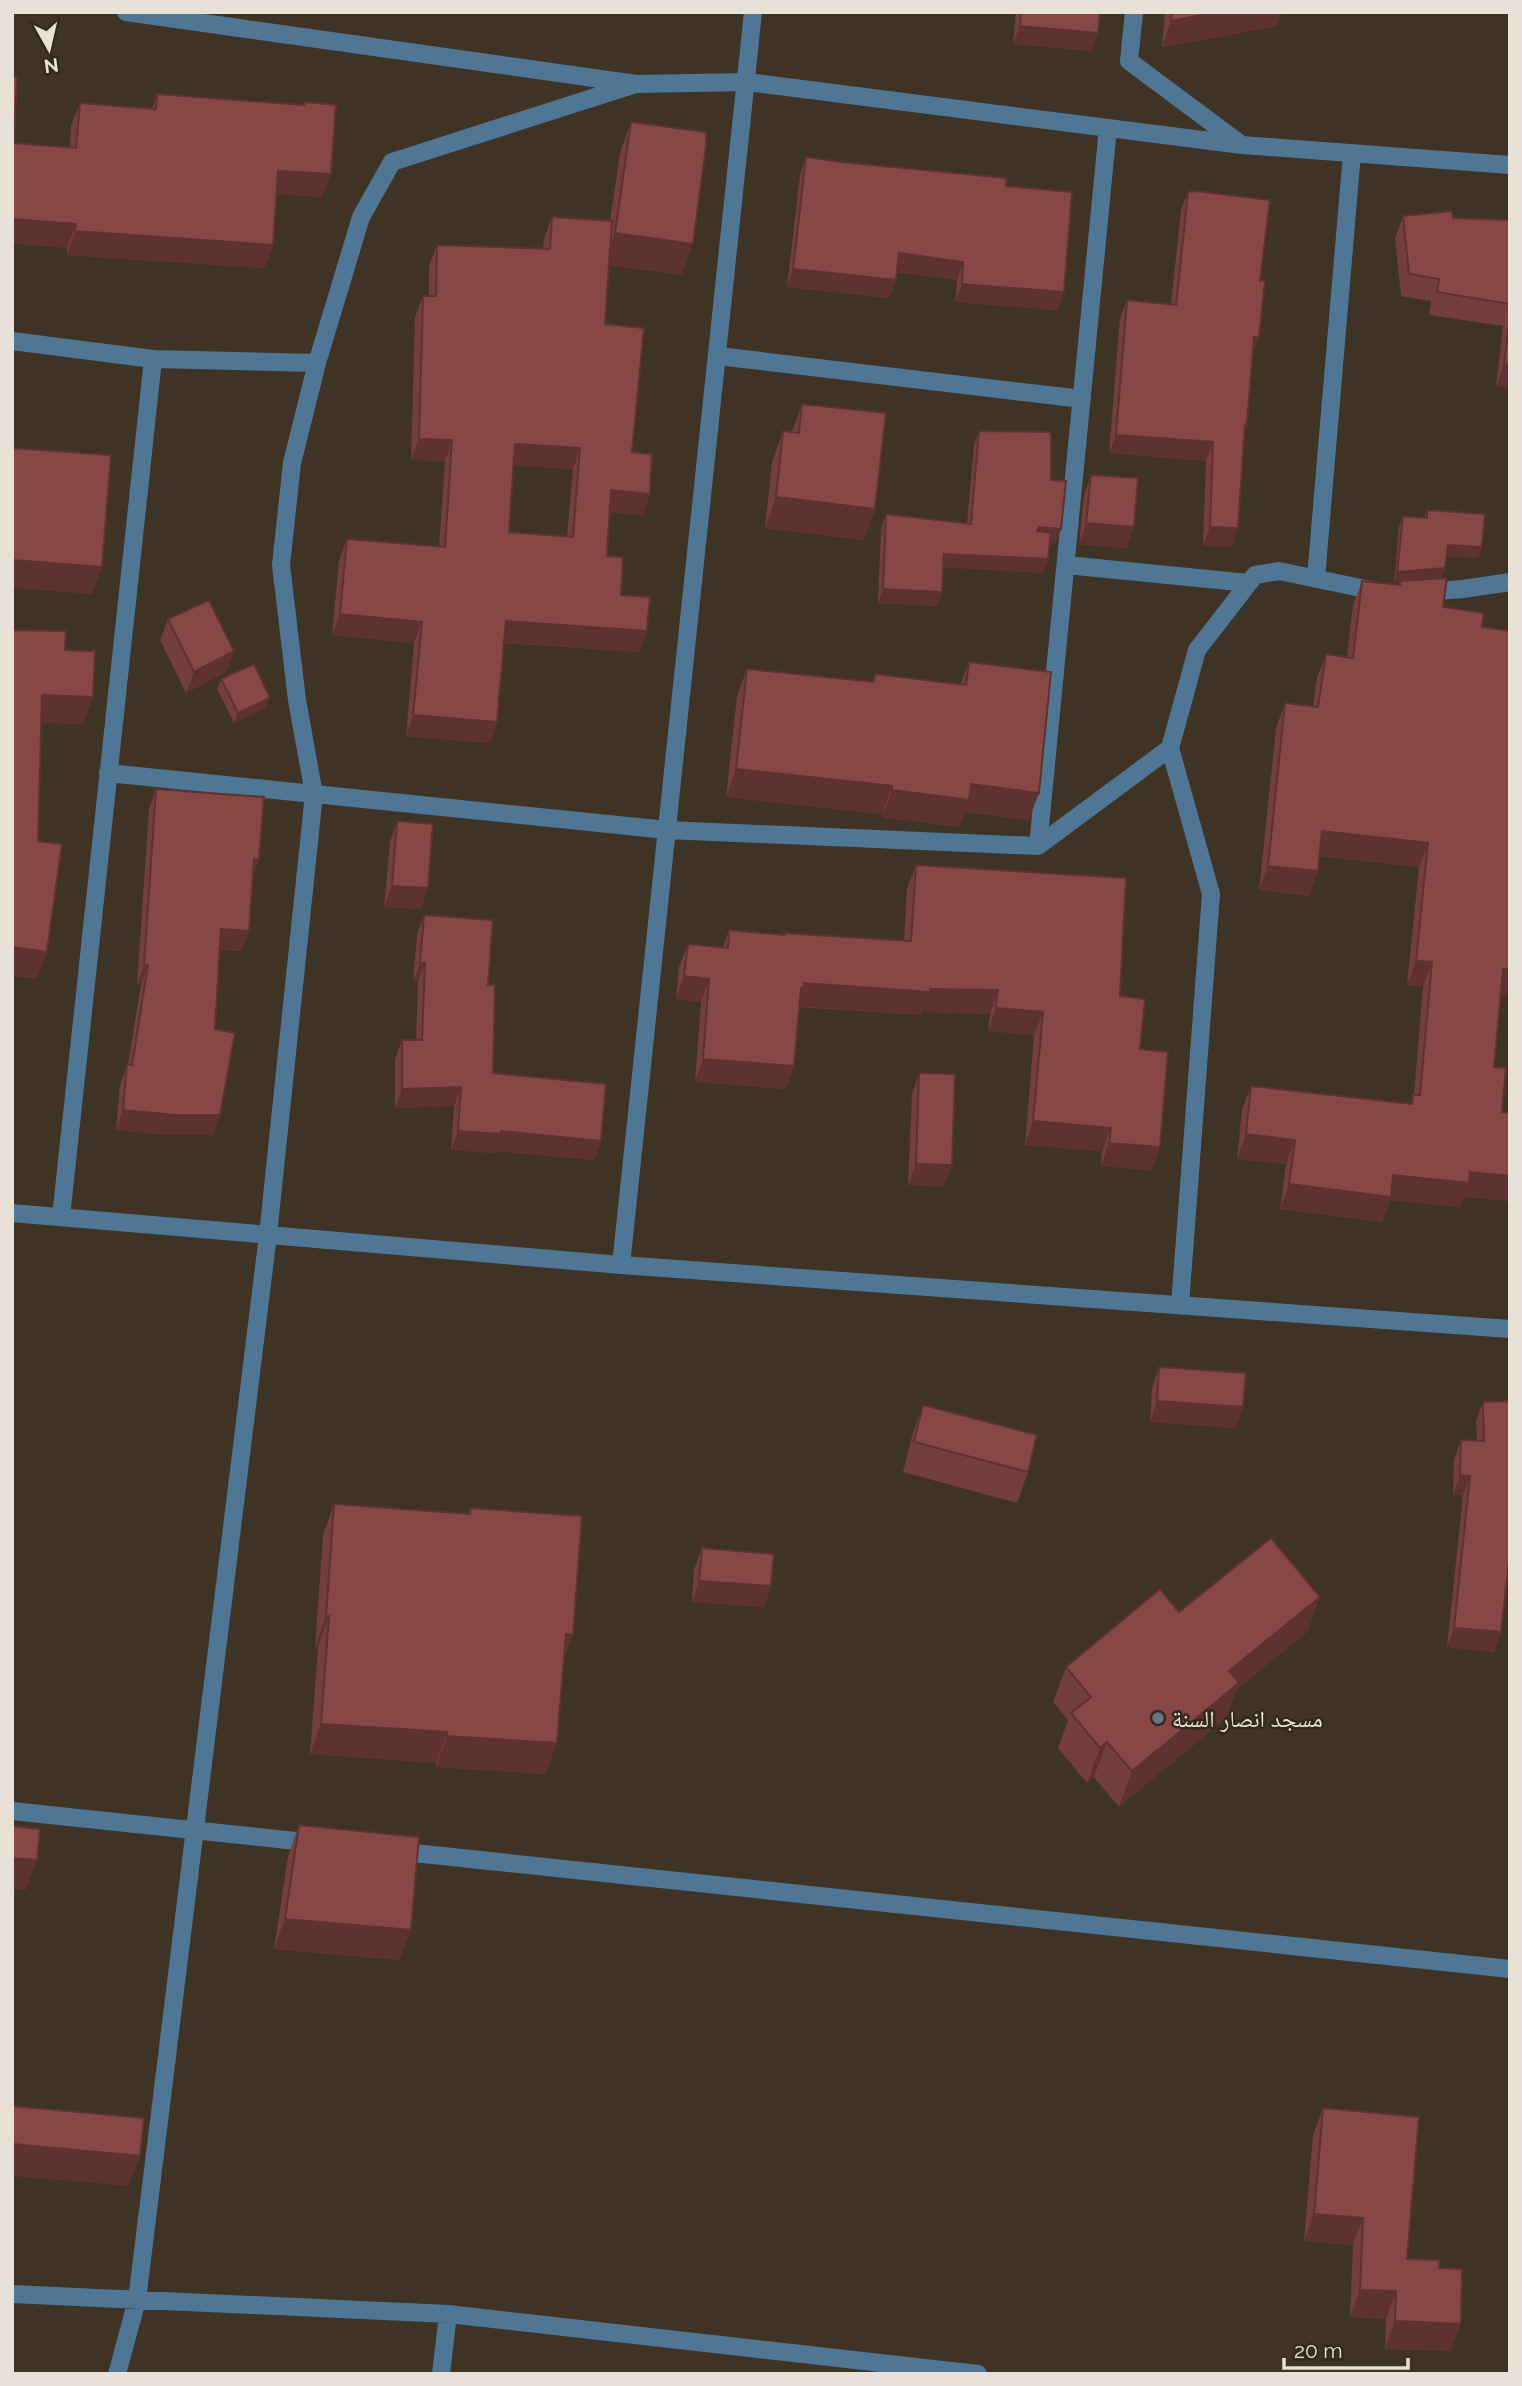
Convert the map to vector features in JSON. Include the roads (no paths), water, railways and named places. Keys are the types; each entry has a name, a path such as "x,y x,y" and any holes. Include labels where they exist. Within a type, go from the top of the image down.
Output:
{"street":[{"path":"126,12 185,16 636,84 747,82 1242,145 1510,165"},
{"path":"621,1265 753,12"},
{"path":"1134,12 1129,61 1242,145"},
{"path":"117,2374 137,2300 268,1235 314,794 297,701 281,565 292,463 317,363 362,218 392,162 636,84"},
{"path":"1038,846 1108,128"},
{"path":"1316,578 1352,153"},
{"path":"12,341 153,359 317,363"},
{"path":"718,356 1082,400"},
{"path":"61,1217 153,359"},
{"path":"1066,565 1249,583"},
{"path":"1180,1305 1211,894 1170,748 1197,650 1255,575 1279,572 1388,594 1463,589 1510,582"},
{"path":"108,773 667,830 1038,846 1170,748"},
{"path":"12,1213 621,1265 1510,1329"},
{"path":"12,1811 331,1844"},
{"path":"373,1849 1510,1969"},
{"path":"12,2294 448,2314 978,2374"},
{"path":"441,2374 448,2314"}],"place":[{"name":"مسجد انصار السنة","path":"1158,1718"}]}
